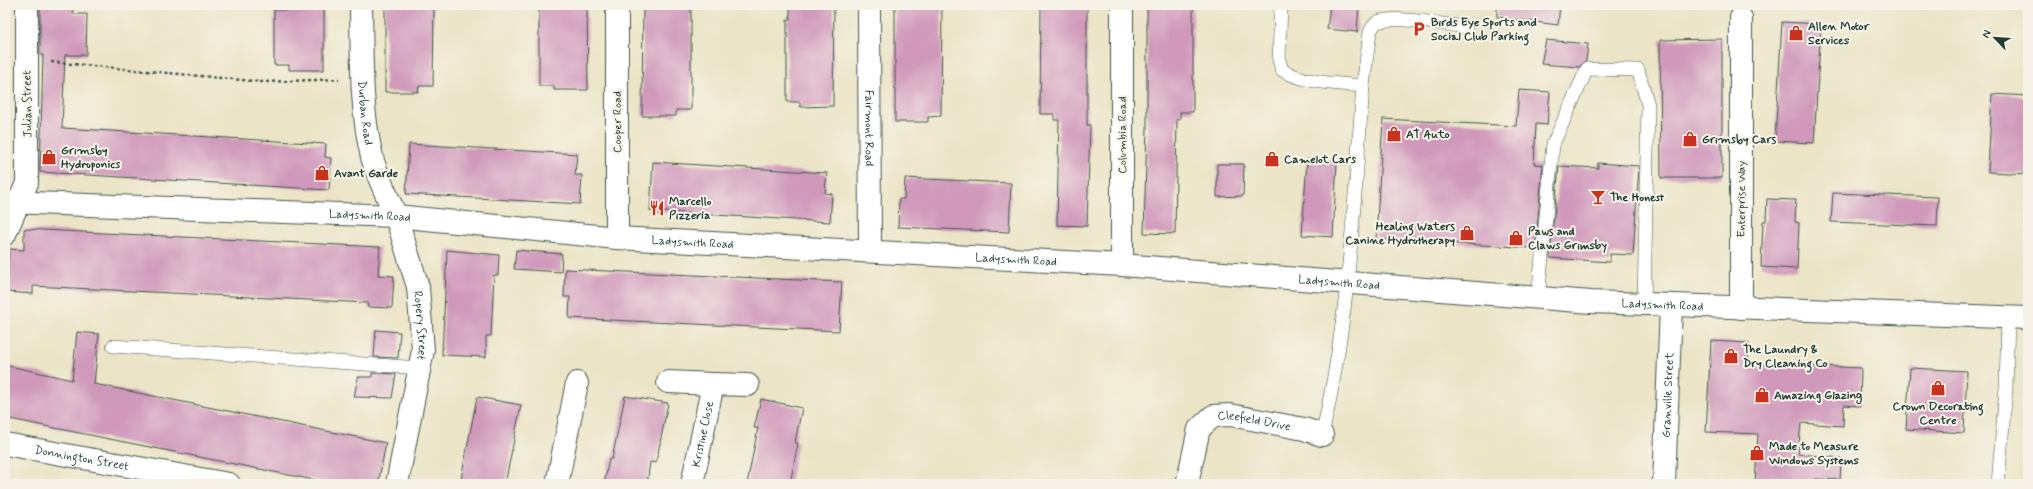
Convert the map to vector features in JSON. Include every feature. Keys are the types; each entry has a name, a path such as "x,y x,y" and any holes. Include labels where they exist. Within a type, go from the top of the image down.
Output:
{"street":[{"name":"Julian Street","path":"5,234 12,202 27,183 27,5"},
{"name":"Durban Road","path":"361,5 364,109 372,158 396,216"},
{"name":"Cooper Road","path":"617,5 617,238"},
{"name":"Fairmont Road","path":"869,5 870,251"},
{"name":"Columbia Road","path":"1122,5 1122,265"},
{"name":"Enterprise Way","path":"1741,12 1741,308"},
{"name":"Ladysmith Road","path":"12,202 396,216 617,238 1122,265 1347,284 1644,305 2018,317"},
{"name":"Ropery Street","path":"396,216 418,287 423,350 397,484"},
{"name":"Granville Street","path":"1664,484 1671,306"},
{"name":"Kristine Close","path":"668,382 748,386"},
{"path":"557,484 577,383"},
{"name":"Kristine Close","path":"692,484 713,384"},
{"name":"Cleefield Drive","path":"1186,484 1199,429 1213,416 1230,415 1304,429 1322,435"},
{"name":"Donnington Street","path":"5,444 229,484"}],"lane":[{"path":"1281,5 1279,60 1282,70 1292,76 1313,81 1363,86"},
{"path":"1322,435 1333,389 1347,284 1363,86 1370,32 1379,22 1391,20 1466,27"},
{"path":"1538,298 1554,144 1587,69 1638,70 1648,105 1644,305"},
{"path":"1998,484 2006,388 2018,317"},
{"path":"113,346 420,368"}],"path":[{"path":"26,60 264,82 362,78"}],"building":[{"path":"40,5 73,5 73,14 87,14 86,55 65,55 62,128 326,144 325,157 331,158 329,190 40,172 43,55 40,55"},
{"path":"289,5 324,5 324,70 289,70 289,65 274,65 274,10 289,10"},
{"path":"385,5 434,5 433,86 419,86 418,92 385,92"},
{"path":"539,5 587,5 588,90 554,90 554,86 539,86"},
{"path":"643,5 691,5 691,110 676,110 676,116 642,116"},
{"path":"790,5 834,5 833,106 800,107 800,102 787,102 787,20 790,20"},
{"path":"895,5 942,5 941,116 928,117 928,122 895,122"},
{"path":"1041,5 1087,5 1087,125 1090,125 1087,226 1057,225 1059,120 1054,120 1054,114 1040,114"},
{"path":"1147,5 1193,5 1193,112 1180,112 1180,119 1177,119 1175,234 1144,233 1147,128"},
{"path":"1330,5 1359,5 1357,32 1327,29"},
{"path":"1497,5 1560,5 1558,25 1497,17"},
{"path":"1782,22 1821,24 1814,143 1775,141"},
{"path":"1722,39 1722,178 1661,178 1660,40"},
{"path":"1546,40 1588,44 1586,61 1579,67 1541,64"},
{"path":"1519,90 1550,92 1547,125 1536,124 1534,164 1543,165 1535,248 1376,239 1383,119 1516,126"},
{"path":"1992,94 2028,96 2028,174 1988,172"},
{"path":"409,144 577,154 575,175 582,175 580,204 406,194"},
{"path":"1307,159 1337,161 1333,237 1302,235"},
{"path":"653,162 827,173 825,193 832,194 830,222 650,211"},
{"path":"1598,163 1639,166 1633,255 1610,254 1610,262 1550,258 1559,166 1598,168"},
{"path":"1217,164 1244,164 1243,196 1217,197"},
{"path":"905,178 1011,183 1009,232 898,227 899,199 904,199"},
{"path":"1833,193 1938,197 1937,226 1831,222"},
{"path":"1767,199 1796,200 1795,222 1799,223 1797,269 1761,267 1763,221 1766,221"},
{"path":"24,229 380,247 378,275 394,276 392,308 367,307 368,303 33,286 33,294 7,292 9,249 24,250"},
{"path":"447,250 499,255 498,275 494,275 491,336 486,336 486,357 442,355"},
{"path":"516,250 562,254 561,272 514,269"},
{"path":"565,269 842,282 839,331 569,318 570,297 564,297"},
{"path":"376,330 400,332 398,358 374,357"},
{"path":"77,332 99,334 94,384 386,443 378,484 334,484 5,418 5,365 72,380"},
{"path":"1711,341 1749,343 1748,363 1861,368 1860,406 1844,405 1843,426 1801,423 1798,454 1841,458 1840,480 1815,479 1815,484 1755,484 1758,434 1706,432"},
{"path":"1910,368 1967,371 1964,433 1906,429"},
{"path":"372,373 396,374 392,398 354,397 358,377 372,377"},
{"path":"625,396 668,403 656,463 650,462 647,484 604,484 609,459 612,459"},
{"path":"477,397 521,405 505,484 460,484"},
{"path":"761,399 802,408 795,442 798,443 790,484 747,484 758,428 754,428"}],"place":[{"name":"Birds Eye Sports and Social Club Parking","path":"1419,29"},
{"name":"Allen Motor Services","path":"1796,33"},
{"name":"AT Auto","path":"1394,134"},
{"name":"Grimsby Cars","path":"1690,139"},
{"name":"Grimsby Hydroponics","path":"49,157"},
{"name":"Camelot Cars","path":"1272,159"},
{"name":"Avant Garde","path":"322,173"},
{"name":"The Honest","path":"1598,197"},
{"name":"Marcello Pizzeria","path":"657,208"},
{"name":"Healing Waters Canine Hydrotherapy","path":"1467,233"},
{"name":"Paws and Claws Grimsby","path":"1516,238"},
{"name":"The Laundry & Dry Cleaning Co","path":"1731,356"},
{"name":"Crown Decorating Centre","path":"1938,388"},
{"name":"Amazing Glazing","path":"1762,395"},
{"name":"Made to Measure Windows Systems","path":"1757,453"}]}
